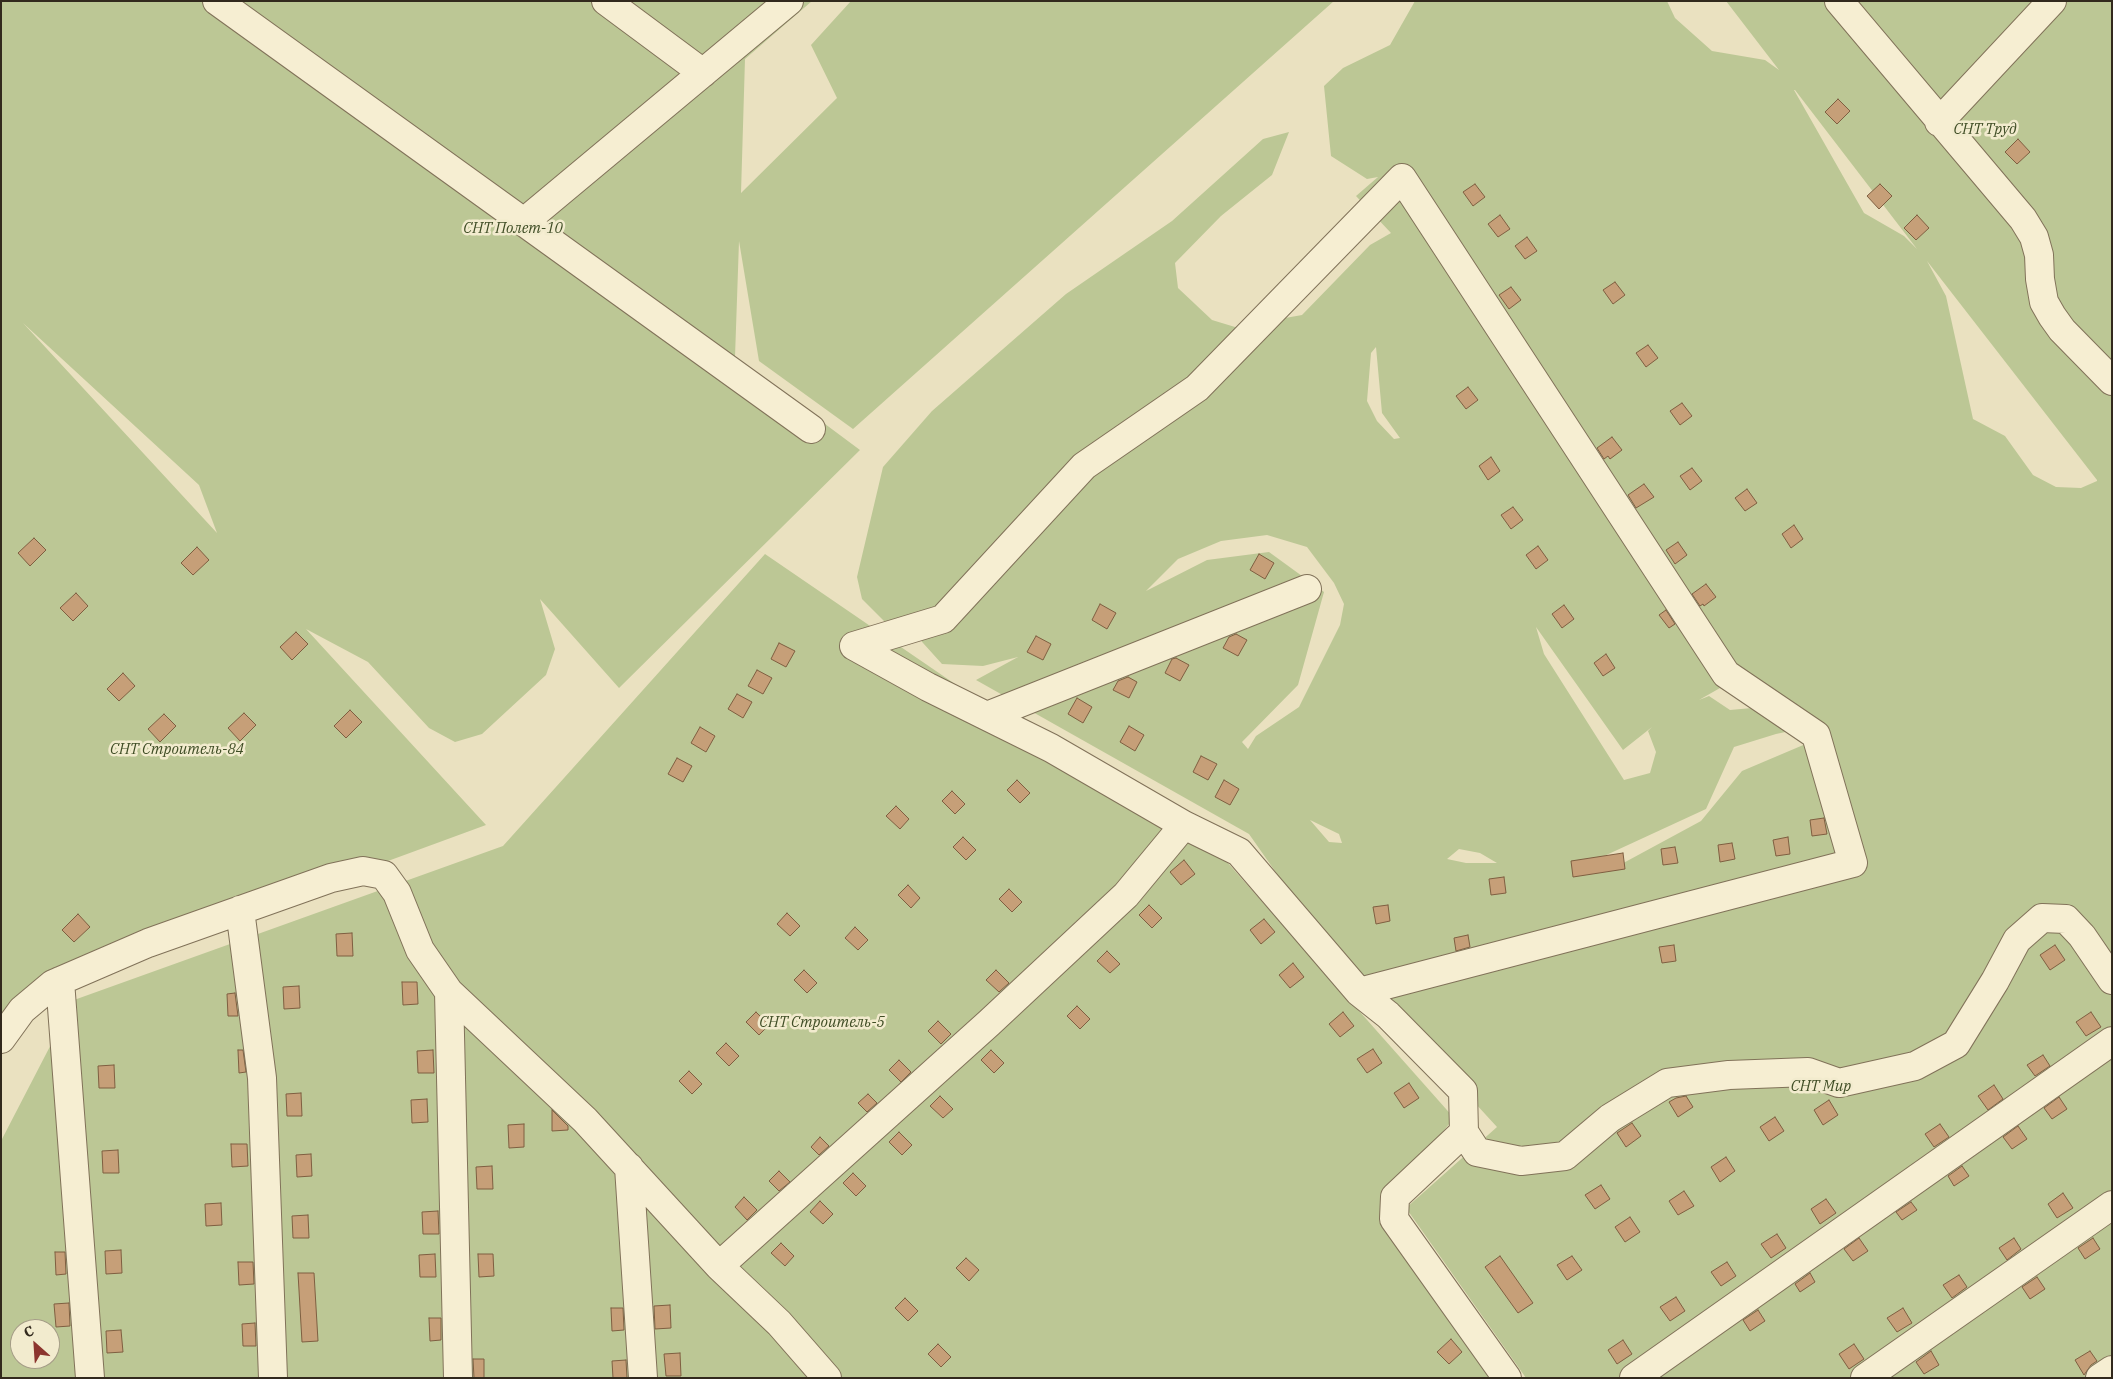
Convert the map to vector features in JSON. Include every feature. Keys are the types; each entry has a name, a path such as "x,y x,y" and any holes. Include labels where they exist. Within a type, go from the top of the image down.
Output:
{"street":[{"path":"217,1 811,430"},
{"path":"606,1 703,73"},
{"path":"524,222 789,1"},
{"path":"1839,1 1939,122 2023,219 2034,237 2039,255 2040,279 2044,302 2062,330 2112,381"},
{"path":"1939,122 2052,1"},
{"path":"1359,992 1853,863 1816,735 1726,674 1402,178 1197,388 1084,466 943,620 854,646 928,687 1051,748 1184,825 1239,852 1359,992 1388,1014 1463,1091 1464,1132 1477,1152 1521,1161 1565,1156 1610,1118 1667,1083 1728,1075 1808,1072 1839,1083 1915,1066 1956,1044 2016,940 2042,918 2066,919 2082,936 2112,980"},
{"path":"987,716 1307,589"},
{"path":"719,1266 990,1023 1126,895 1184,825"},
{"path":"1,1040 22,1010 53,984 148,943 331,878 363,871 384,875 397,892 420,950 448,992 585,1120 719,1266 779,1323 826,1378"},
{"path":"240,910 262,1078 273,1378"},
{"path":"60,981 90,1378"},
{"path":"448,992 458,1378"},
{"path":"1634,1378 2112,1040"},
{"path":"1464,1132 1395,1197 1394,1219 1507,1378"},
{"path":"629,1168 643,1378"},
{"path":"1865,1378 2112,1205"},
{"path":"2100,1378 2112,1370"}],"green space":[{"path":"1,1 812,1 745,59 741,193 837,98 811,45 851,1 1334,1 853,429 759,361 739,241 735,357 860,450 619,688 540,599 555,649 546,675 482,734 455,742 429,728 368,662 306,629 486,825 53,984 1,1047","holes":["23,323 199,485 217,533"]},
{"path":"1415,1 1667,1 1675,18 1712,51 1765,60 1779,70 1726,1 2112,1 2112,1378 1526,1378 1406,1208 1497,1127 1317,931 1249,834 976,680 1018,657 983,666 942,664 914,633 891,628 862,599 857,577 883,467 932,411 1066,294 1172,221 1263,139 1289,132 1272,175 1221,216 1175,263 1178,288 1212,320 1235,327 1302,315 1370,245 1391,233 1356,196 1378,177 1367,179 1331,156 1324,86 1343,68 1390,45","holes":["1794,90 1917,249 1904,236 1864,213","1927,261 2097,481 2081,488 2056,487 2033,475 2005,436 1973,419 1946,296","1376,347 1382,413 1400,438 1394,439 1377,421 1367,401 1371,353","1267,535 1307,547 1334,583 1344,604 1340,625 1299,707 1256,736 1248,749 1242,742 1298,685 1324,592 1269,552 1207,560 1146,591 1178,559 1221,541","1536,627 1623,750 1652,727 1648,731 1656,752 1650,773 1624,780 1544,654","1720,688 1752,708 1730,710 1709,696 1699,700","1790,731 1808,743 1742,771 1701,821 1616,867 1589,863 1706,809 1734,747","1310,820 1339,834 1342,843 1329,842","1459,849 1480,853 1497,863 1466,863 1447,859"]},
{"name":"СНТ Строитель-5","path":"765,554 1161,825 1227,862 1454,1118 1383,1205 1495,1378 1,1378 1,1141 74,1000 503,846"}],"building":[{"path":"1838,99 1850,111 1837,124 1825,112"},
{"path":"2018,139 2030,152 2017,164 2005,152"},
{"path":"1475,184 1485,197 1473,206 1463,192"},
{"path":"1880,184 1892,196 1879,209 1867,196"},
{"path":"1500,215 1510,229 1498,237 1488,224"},
{"path":"1917,215 1929,228 1916,240 1904,228"},
{"path":"1527,237 1537,251 1525,259 1515,246"},
{"path":"1615,282 1625,295 1613,304 1603,290"},
{"path":"1511,287 1521,300 1509,309 1499,295"},
{"path":"1648,345 1658,358 1646,367 1636,353"},
{"path":"1468,387 1478,400 1466,409 1456,396"},
{"path":"1682,403 1692,416 1680,425 1670,411"},
{"path":"1612,437 1622,450 1610,459 1608,456 1604,459 1597,448"},
{"path":"1491,457 1500,471 1488,480 1479,466"},
{"path":"1692,468 1702,481 1690,490 1680,476"},
{"path":"1644,484 1654,497 1636,508 1628,495"},
{"path":"1747,489 1757,503 1745,511 1735,498"},
{"path":"1513,507 1523,520 1511,529 1501,515"},
{"path":"1794,525 1803,539 1791,548 1782,534"},
{"path":"34,538 46,550 30,566 18,553"},
{"path":"1678,542 1687,555 1675,564 1666,550"},
{"path":"1538,546 1548,560 1536,569 1526,555"},
{"path":"197,547 209,560 193,575 181,563"},
{"path":"1259,554 1274,563 1265,579 1250,570"},
{"path":"1706,584 1716,597 1704,606 1703,604 1700,606 1692,594"},
{"path":"76,593 88,606 73,621 60,608"},
{"path":"1100,604 1116,613 1107,629 1092,620"},
{"path":"1564,605 1574,619 1562,628 1552,614"},
{"path":"1666,610 1675,624 1669,628 1659,615"},
{"path":"296,632 308,644 292,660 280,647"},
{"path":"1236,634 1247,640 1238,656 1223,648 1229,637"},
{"path":"1036,636 1051,644 1043,660 1027,652"},
{"path":"779,643 795,651 786,667 771,659"},
{"path":"1606,654 1615,668 1603,676 1594,663"},
{"path":"1176,658 1189,665 1180,681 1165,673 1172,659"},
{"path":"757,670 772,678 763,694 748,686"},
{"path":"123,673 135,686 119,701 107,689"},
{"path":"1128,677 1137,682 1129,698 1113,690 1118,681"},
{"path":"737,694 752,702 743,718 728,709"},
{"path":"1077,698 1092,707 1083,723 1068,714"},
{"path":"350,710 362,722 346,738 334,726"},
{"path":"244,713 256,725 240,741 228,728"},
{"path":"164,714 176,726 160,742 148,729"},
{"path":"1129,726 1144,735 1135,751 1120,742"},
{"path":"700,727 715,736 706,752 691,743"},
{"path":"1201,756 1217,764 1208,780 1193,772"},
{"path":"677,758 692,766 683,782 668,774"},
{"path":"1017,780 1030,793 1020,803 1007,790"},
{"path":"1224,780 1239,789 1230,805 1215,797"},
{"path":"952,791 965,804 955,814 942,801"},
{"path":"896,806 909,819 900,829 886,816"},
{"path":"1824,818 1827,834 1812,836 1810,820"},
{"path":"963,837 976,850 966,860 953,847"},
{"path":"1788,837 1790,854 1776,856 1773,840"},
{"path":"1732,843 1735,859 1720,862 1718,845"},
{"path":"1675,847 1678,863 1663,865 1661,849"},
{"path":"1623,853 1625,869 1573,877 1571,861"},
{"path":"1184,860 1195,874 1181,885 1170,872"},
{"path":"1504,877 1506,893 1491,895 1489,879"},
{"path":"908,885 920,898 911,908 898,895"},
{"path":"1009,889 1022,902 1012,912 999,899"},
{"path":"1149,905 1162,918 1152,928 1139,915"},
{"path":"1388,905 1390,921 1376,924 1373,907"},
{"path":"787,913 800,926 790,936 777,924"},
{"path":"78,914 90,927 74,942 62,930"},
{"path":"1264,919 1275,932 1261,944 1250,930"},
{"path":"855,927 868,940 858,950 845,938"},
{"path":"352,933 353,956 337,956 336,934"},
{"path":"1468,935 1470,947 1456,951 1454,938"},
{"path":"1674,945 1676,961 1662,963 1659,947"},
{"path":"2055,945 2065,960 2050,970 2040,955"},
{"path":"1107,951 1120,964 1110,973 1097,961"},
{"path":"1293,963 1304,977 1290,988 1279,975"},
{"path":"804,970 817,983 807,993 794,980"},
{"path":"996,970 1009,983 999,992 986,980"},
{"path":"402,982 417,982 418,1004 403,1005"},
{"path":"299,986 300,1008 284,1009 283,987"},
{"path":"235,993 238,1016 228,1016 227,994"},
{"path":"1077,1006 1090,1019 1080,1029 1067,1016"},
{"path":"756,1012 769,1025 759,1035 746,1022"},
{"path":"1343,1012 1354,1026 1340,1037 1329,1024"},
{"path":"2091,1012 2101,1027 2086,1036 2076,1022"},
{"path":"938,1021 951,1034 941,1044 928,1031"},
{"path":"726,1043 739,1056 729,1066 716,1053"},
{"path":"1373,1049 1382,1063 1367,1073 1357,1059"},
{"path":"238,1050 243,1050 246,1072 239,1073"},
{"path":"433,1050 434,1073 418,1073 417,1051"},
{"path":"991,1050 1004,1063 994,1073 981,1060"},
{"path":"2043,1055 2050,1066 2035,1076 2027,1065"},
{"path":"899,1060 911,1072 901,1082 889,1070"},
{"path":"114,1065 115,1088 99,1088 98,1066"},
{"path":"689,1071 702,1084 692,1094 679,1081"},
{"path":"1409,1083 1419,1098 1404,1108 1394,1093"},
{"path":"1994,1085 2003,1099 1988,1110 1978,1096"},
{"path":"301,1093 302,1116 287,1116 286,1094"},
{"path":"868,1094 877,1103 867,1112 858,1103"},
{"path":"940,1096 953,1109 943,1118 930,1106"},
{"path":"1686,1096 1693,1107 1678,1117 1669,1102"},
{"path":"2059,1097 2067,1109 2052,1119 2044,1108"},
{"path":"427,1099 428,1122 412,1123 411,1100"},
{"path":"1829,1100 1838,1115 1823,1125 1814,1110"},
{"path":"552,1110 568,1126 568,1130 552,1131"},
{"path":"1775,1117 1784,1131 1769,1141 1760,1127"},
{"path":"1632,1123 1641,1136 1626,1147 1617,1133"},
{"path":"524,1124 524,1147 509,1148 508,1125"},
{"path":"1940,1124 1949,1137 1934,1147 1925,1134"},
{"path":"2018,1126 2027,1139 2012,1149 2003,1137"},
{"path":"899,1132 912,1145 902,1155 889,1142"},
{"path":"820,1137 829,1146 819,1155 811,1147"},
{"path":"231,1144 247,1144 248,1166 232,1167"},
{"path":"118,1150 119,1173 103,1173 102,1151"},
{"path":"311,1154 312,1176 297,1177 296,1155"},
{"path":"1726,1157 1735,1171 1720,1182 1711,1167"},
{"path":"492,1166 493,1189 477,1189 476,1167"},
{"path":"1962,1166 1969,1176 1954,1186 1948,1176"},
{"path":"779,1171 790,1182 779,1191 769,1181"},
{"path":"853,1173 866,1186 856,1196 843,1183"},
{"path":"1601,1185 1610,1199 1595,1209 1585,1195"},
{"path":"1684,1191 1694,1206 1678,1215 1669,1201"},
{"path":"2063,1193 2073,1208 2057,1218 2048,1204"},
{"path":"744,1197 757,1210 747,1220 735,1207"},
{"path":"1826,1199 1836,1213 1820,1224 1811,1209"},
{"path":"820,1201 833,1214 823,1224 810,1212"},
{"path":"1911,1202 1917,1210 1902,1220 1896,1212"},
{"path":"221,1203 222,1225 206,1226 205,1204"},
{"path":"438,1211 439,1234 423,1234 422,1212"},
{"path":"308,1215 309,1238 293,1238 292,1216"},
{"path":"1630,1217 1640,1232 1625,1242 1615,1227"},
{"path":"1777,1234 1786,1248 1771,1258 1761,1244"},
{"path":"1859,1238 1868,1251 1853,1261 1844,1249"},
{"path":"2014,1238 2021,1249 2007,1260 1999,1248"},
{"path":"2093,1238 2100,1249 2085,1259 2078,1248"},
{"path":"781,1243 794,1256 785,1266 771,1253"},
{"path":"121,1250 122,1273 106,1274 105,1251"},
{"path":"55,1252 65,1252 66,1274 56,1275"},
{"path":"435,1254 436,1277 420,1277 419,1255"},
{"path":"478,1254 493,1254 494,1276 479,1277"},
{"path":"1500,1256 1533,1303 1518,1313 1485,1267"},
{"path":"1572,1256 1582,1270 1567,1280 1557,1265"},
{"path":"966,1258 979,1270 969,1281 956,1268"},
{"path":"238,1262 253,1262 254,1284 239,1285"},
{"path":"1727,1262 1736,1276 1721,1286 1711,1272"},
{"path":"298,1273 314,1273 318,1341 302,1342"},
{"path":"1810,1273 1815,1282 1800,1292 1795,1284"},
{"path":"1959,1275 1967,1287 1952,1298 1943,1285"},
{"path":"2037,1277 2045,1289 2030,1299 2022,1287"},
{"path":"1676,1297 1685,1311 1670,1321 1660,1307"},
{"path":"905,1298 918,1311 908,1321 895,1308"},
{"path":"69,1303 70,1326 60,1327 60,1319 55,1319 54,1304"},
{"path":"670,1305 671,1328 655,1329 654,1306"},
{"path":"611,1308 623,1308 624,1330 612,1331"},
{"path":"1903,1308 1912,1323 1897,1332 1887,1318"},
{"path":"1758,1310 1765,1321 1750,1331 1743,1320"},
{"path":"429,1318 441,1318 441,1340 430,1341"},
{"path":"255,1323 256,1346 243,1346 242,1324"},
{"path":"121,1330 123,1352 107,1353 106,1331"},
{"path":"1451,1339 1462,1352 1449,1364 1437,1352"},
{"path":"1623,1340 1632,1354 1617,1364 1608,1350"},
{"path":"938,1344 951,1357 941,1367 928,1354"},
{"path":"1854,1344 1864,1359 1849,1369 1839,1354"},
{"path":"1931,1351 1939,1365 1924,1374 1916,1362"},
{"path":"2090,1351 2097,1361 2091,1365 2084,1375 2075,1360"},
{"path":"680,1353 681,1376 666,1376 664,1354"},
{"path":"473,1359 484,1359 484,1378 474,1378"},
{"path":"626,1360 627,1378 613,1378 612,1361"}],"park label":[{"name":"СНТ Труд","path":"1985,130"},
{"name":"СНТ Полет-10","path":"513,229"},
{"name":"СНТ Строитель-84","path":"177,750"},
{"name":"СНТ Мир","path":"1821,1087"}]}
